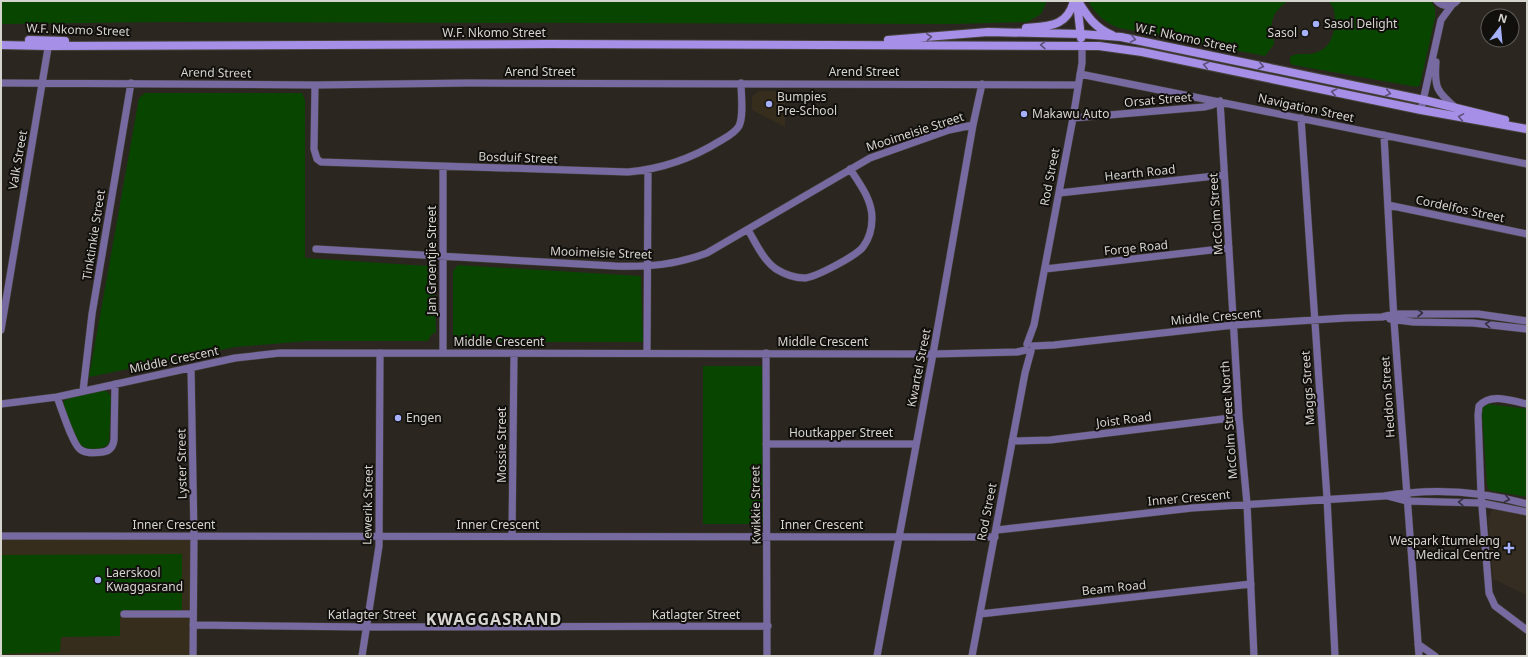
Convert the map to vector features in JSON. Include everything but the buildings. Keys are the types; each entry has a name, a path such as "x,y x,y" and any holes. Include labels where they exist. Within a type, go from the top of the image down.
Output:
{"main road":[{"path":"988,32 1052,26 1067,16 1076,1 1092,22 1105,32 1115,36"},
{"name":"Rod Street","path":"1076,1 1082,46"},
{"name":"W.F. Nkomo Street","path":"834,45 988,32 1115,36 1424,100 1527,125"},
{"name":"W.F. Nkomo Street","path":"1,40 49,43 154,45 834,45 1082,46 1121,48 1421,110 1527,129"},
{"name":"W.F. Nkomo Street","path":"1,45 49,43"}],"street":[{"path":"1438,2 1444,6 1455,3"},
{"path":"1421,110 1441,20 1438,2"},
{"path":"1441,20 1455,3"},
{"path":"1439,32 1435,83 1444,97 1457,108"},
{"name":"Valk Street","path":"1,330 49,43"},
{"name":"Rod Street","path":"972,656 1073,118 1080,74 1082,46"},
{"name":"Navigation Street","path":"1080,74 1527,164"},
{"name":"Arend Street","path":"1,83 315,85 469,83 1078,85"},
{"name":"Tinktinkie Street","path":"83,391 92,314 131,83"},
{"name":"Bosduif Street","path":"315,85 314,149 317,159 321,162 628,172 648,170 680,161 697,154 735,132 739,126 741,118 741,83"},
{"name":"Kwartel Street","path":"877,656 933,354 973,125 982,84"},
{"name":"Orsat Street","path":"1073,118 1204,106 1212,105 1220,101"},
{"name":"McColm Street","path":"1220,101 1234,325"},
{"name":"Maggs Street","path":"1301,118 1327,498 1335,656"},
{"name":"Mooimeisie Street","path":"316,249 646,267 682,261 708,253 850,169 880,153 949,130 973,125"},
{"name":"Heddon Street","path":"1384,135 1395,332 1419,656"},
{"name":"Jan Groentjie Street","path":"443,167 443,353"},
{"path":"748,230 770,264 777,270 792,276 805,278 815,276 856,254 863,248 869,236 872,225 872,211 869,200 850,169"},
{"path":"647,353 646,267 648,170"},
{"name":"Hearth Road","path":"1059,193 1224,175"},
{"name":"Cordelfos Street","path":"1388,206 1527,234"},
{"name":"Forge Road","path":"1044,269 1229,248"},
{"name":"Middle Crescent","path":"1,404 57,397 235,358 280,353 933,354 1001,352 1234,325 1314,320 1478,314 1527,321"},
{"name":"Middle Crescent","path":"1394,317 1414,322 1473,323 1527,329"},
{"path":"1395,332 1403,326 1414,322"},
{"name":"McColm Street North","path":"1234,325 1239,417 1247,504 1254,656"},
{"name":"Lewerik Street","path":"362,656 380,536 380,353"},
{"name":"Kwikkie Street","path":"766,353 768,656"},
{"name":"Mossie Street","path":"512,536 514,354"},
{"name":"Lyster Street","path":"191,368 194,536 193,656"},
{"path":"57,397 75,443 81,450 93,453 107,451 112,448 114,440 115,384"},
{"path":"1527,404 1496,398 1488,399 1481,404 1478,410 1481,494 1491,598 1495,606 1527,630"},
{"name":"Joist Road","path":"1012,440 1050,440 1239,417"},
{"name":"Houtkapper Street","path":"766,444 916,444"},
{"name":"Inner Crescent","path":"1,536 899,536 996,533 1184,509 1327,498 1384,496 1406,492 1481,494 1527,504"},
{"name":"Inner Crescent","path":"1384,496 1407,501 1482,503 1527,512"},
{"name":"Beam Road","path":"980,614 1251,584"},
{"path":"124,614 193,614"},
{"name":"Katlagter Street","path":"193,625 367,627 768,626"},
{"path":"1418,644 1435,656"}],"shaded area":[{"name":"Bumpies Pre-School","path":"759,91 785,91 785,127 752,110 752,97"},
{"name":"Wespark Itumeleng Medical Centre","path":"1493,509 1527,517 1527,595 1493,579 1488,517"},
{"name":"Laerskool Kwaggasrand","path":"1,535 195,535 194,656 1,656"}],"green space":[{"path":"1,1 1047,1 1041,14 1028,22 952,24 164,22 1,24"},
{"path":"1088,1 1288,1 1278,9 1274,16 1271,32 1274,44 1265,56 1119,28 1109,24 1101,18"},
{"path":"1328,1 1431,1 1435,8 1435,18 1420,85 1417,87 1293,65 1290,63 1290,57 1292,56 1315,53 1321,51 1329,44 1333,33 1335,15 1332,5"},
{"path":"145,93 302,93 305,100 305,258 428,266 434,270 436,332 431,335 428,341 307,341 235,347 89,377 139,98"},
{"path":"458,265 641,276 643,342 458,342 453,336 453,271"},
{"path":"703,366 763,366 763,524 703,524"},
{"path":"104,390 110,394 111,398 109,443 102,448 97,449 84,448 77,443 63,406 64,401 69,397"},
{"path":"1488,404 1527,409 1527,497 1489,490 1487,485 1482,412 1483,407"},
{"name":"Laerskool Kwaggasrand","path":"182,554 182,613 120,613 120,636 61,637 60,652 1,654 1,555"}],"place":[{"name":"Sasol Delight","path":"1316,24"},
{"name":"Sasol","path":"1305,33"},
{"name":"Bumpies Pre-School","path":"769,104"},
{"name":"Makawu Auto","path":"1024,114"},
{"name":"Engen","path":"398,418"},
{"name":"Wespark Itumeleng Medical Centre","path":"1509,548"},
{"name":"Laerskool Kwaggasrand","path":"98,580"}],"district":[{"name":"KWAGGASRAND","path":"494,619"}]}
